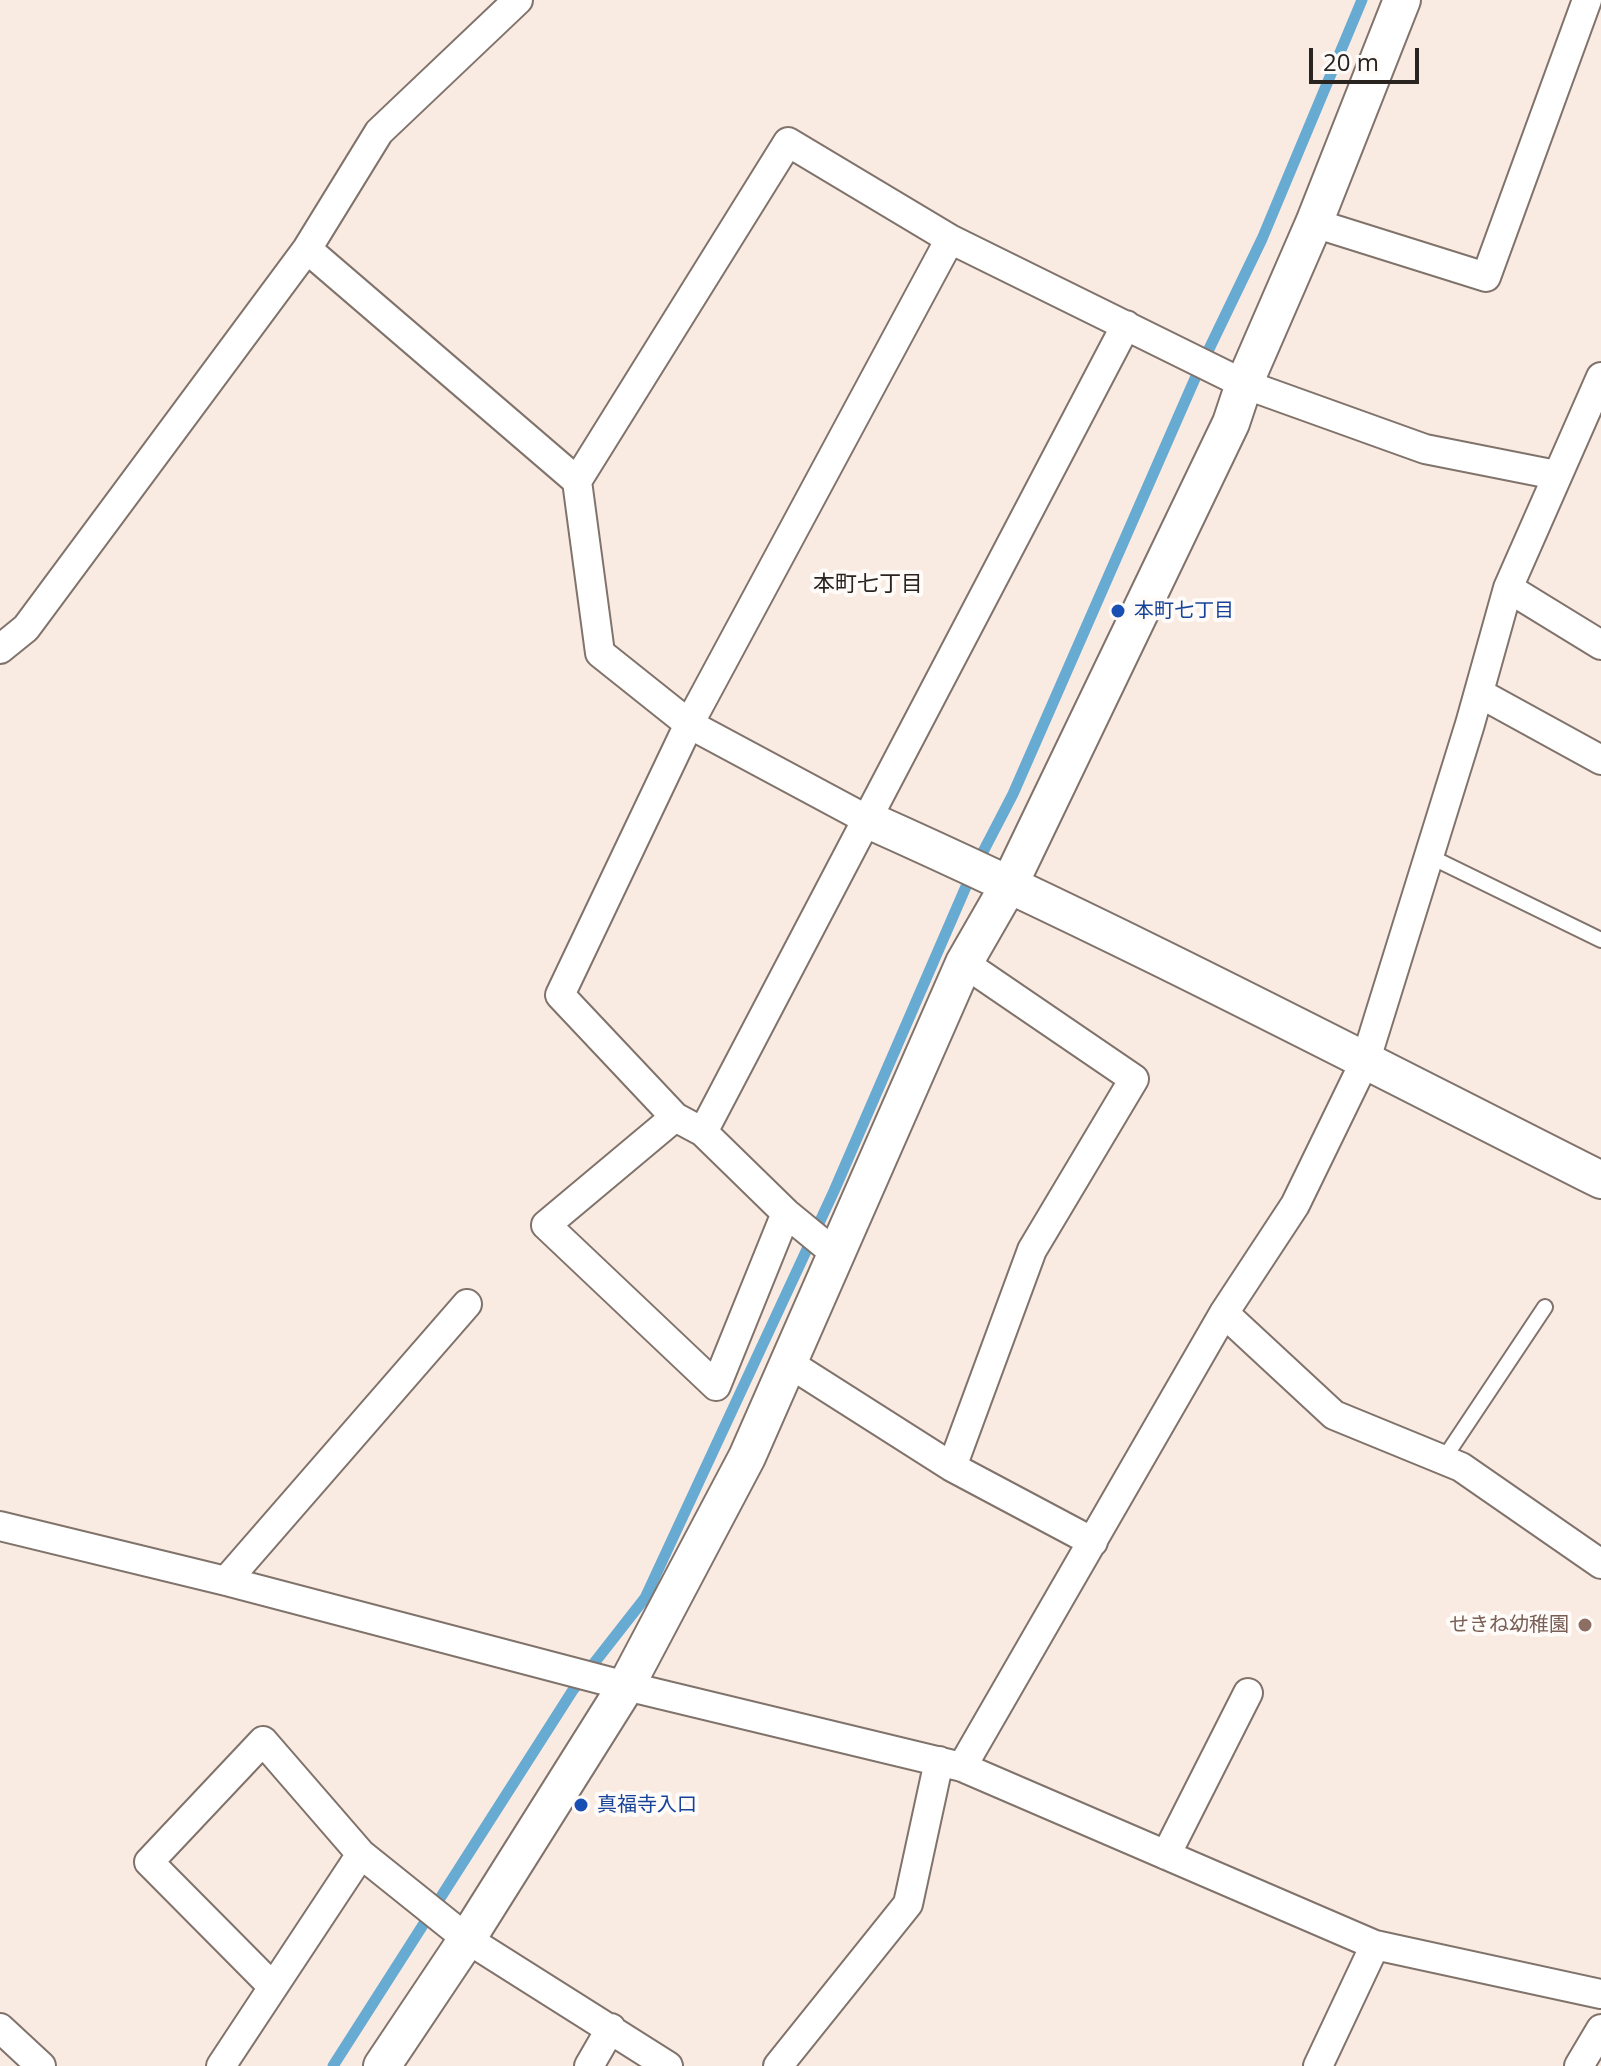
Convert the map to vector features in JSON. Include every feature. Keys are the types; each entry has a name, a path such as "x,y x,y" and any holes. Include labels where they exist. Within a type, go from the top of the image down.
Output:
{"street":[{"path":"0,649 26,628 307,249 379,132 518,0"},
{"path":"382,2066 467,1939 626,1686 747,1457 964,963 1010,883 1231,423 1244,384 1314,223 1402,0"},
{"path":"1314,223 1486,277 1587,0"},
{"path":"1556,475 1425,449 1244,384 950,239 788,142 577,481 600,653 689,724 866,819 1010,883 1366,1059 1601,1180"},
{"path":"836,1254 786,1213 703,1132 675,1117 560,995 689,724 950,239"},
{"path":"307,249 577,481"},
{"path":"703,1132 1126,325"},
{"path":"778,2066 908,1904 950,1764 1093,1542 1224,1313 1295,1205 1366,1059 1479,693 1508,588 1601,377"},
{"path":"1508,588 1601,645"},
{"path":"1479,693 1601,760"},
{"path":"952,1467 1032,1250 1134,1079 964,963"},
{"path":"675,1117 546,1225 716,1386 786,1213"},
{"path":"226,1581 467,1304"},
{"path":"1224,1313 1334,1415 1461,1467 1601,1564"},
{"path":"787,1362 952,1467 1093,1542"},
{"path":"0,1526 226,1581 626,1686 950,1764 1375,1945 1601,1994"},
{"path":"1166,1855 1248,1693"},
{"path":"273,1987 149,1862 263,1741 361,1854 467,1939 668,2066"},
{"path":"221,2066 361,1854"},
{"path":"1318,2066 1375,1945"},
{"path":"0,2028 41,2066"},
{"path":"589,2066 611,2028"},
{"path":"1579,2066 1601,2029"}],"lane":[{"path":"1429,856 1601,940"},
{"path":"1443,1460 1545,1307"}],"waterway":[{"path":"333,2066 573,1690 645,1598 834,1191 971,875 1013,794 1197,374 1262,239 1362,0"}],"place":[{"name":"本町七丁目","path":"1118,611"},
{"name":"せきね幼稚園","path":"1585,1625"},
{"name":"真福寺入口","path":"581,1805"}],"district":[{"name":"本町七丁目","path":"868,585"}]}
